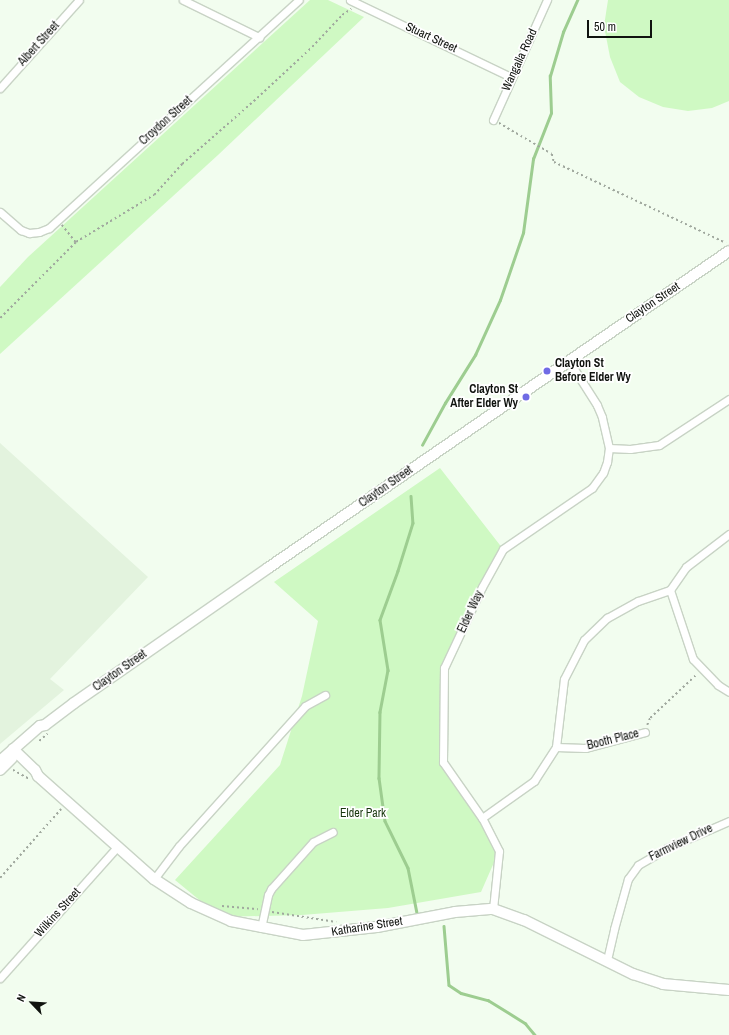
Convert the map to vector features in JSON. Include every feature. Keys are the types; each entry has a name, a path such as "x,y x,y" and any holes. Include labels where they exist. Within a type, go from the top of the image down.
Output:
{"main road":[{"name":"Clayton Street","path":"0,770 13,753 40,726 49,727 74,703 569,361 728,248"},
{"name":"Clayton Street","path":"0,761 13,753"},
{"name":"Katharine Street","path":"13,753 35,770 33,778 63,807 117,847 154,879 204,910 231,921 261,928 303,934 332,933 377,927 455,912 493,909 518,918 607,960 632,974 664,984 729,990"}],"street":[{"name":"Albert Street","path":"0,88 79,0"},
{"path":"183,0 259,37"},
{"name":"Croydon Street","path":"0,212 21,230 29,233 39,232 49,228 298,0"},
{"name":"Stuart Street","path":"350,0 511,77"},
{"name":"Wangalla Road","path":"493,120 511,77 547,0"},
{"name":"Elder Way","path":"493,909 499,851 482,818 443,762 444,668 482,587 503,549 592,488 603,473 607,462 609,448 606,431 597,405 569,361"},
{"path":"609,448 630,449 659,445 729,399"},
{"path":"482,818 534,781 556,747 564,679 584,640 607,618 638,600 670,590 686,567 729,534"},
{"path":"670,590 693,659 718,685 729,692"},
{"path":"154,879 179,846 305,706 325,695"},
{"name":"Booth Place","path":"556,747 586,748 645,732"},
{"name":"Farmview Drive","path":"607,960 628,879 638,865 666,848 729,821"},
{"path":"261,928 268,895 271,889 313,842 333,832"},
{"name":"Wilkins Street","path":"0,978 117,847"}],"path":[{"path":"0,318 76,242 154,195 182,164 312,47 349,9 365,8"},
{"path":"493,120 552,154 554,162 728,248"},
{"path":"58,219 76,242"},
{"path":"645,732 650,718 702,669"},
{"path":"36,743 49,727"},
{"path":"11,769 33,778"},
{"path":"0,878 63,807"},
{"path":"218,906 260,909"},
{"path":"271,912 343,923"}],"shaded area":[{"path":"0,443 148,577 50,679 64,690 0,744"}],"green space":[{"path":"310,0 328,0 364,17 218,155 0,354 0,287 28,257"},
{"path":"608,0 729,0 729,101 712,108 688,111 663,107 639,97 620,82 610,57 604,26"},
{"name":"Elder Park","path":"440,468 503,549 444,668 443,762 499,851 481,892 388,908 302,915 220,917 175,880 280,765 302,696 318,621 274,582"}],"waterway":[{"path":"422,445 445,403 475,355 500,300 523,233 533,159 551,113 550,76 563,32 577,0"},
{"path":"411,496 413,523 398,571 380,620 388,670 380,712 379,778 385,821 408,868 417,913"},
{"path":"444,926 449,985 461,993 488,1000 525,1023 535,1035"}],"place":[{"name":"Clayton St Before Elder Wy","path":"547,371"},
{"name":"Clayton St After Elder Wy","path":"526,397"}]}
